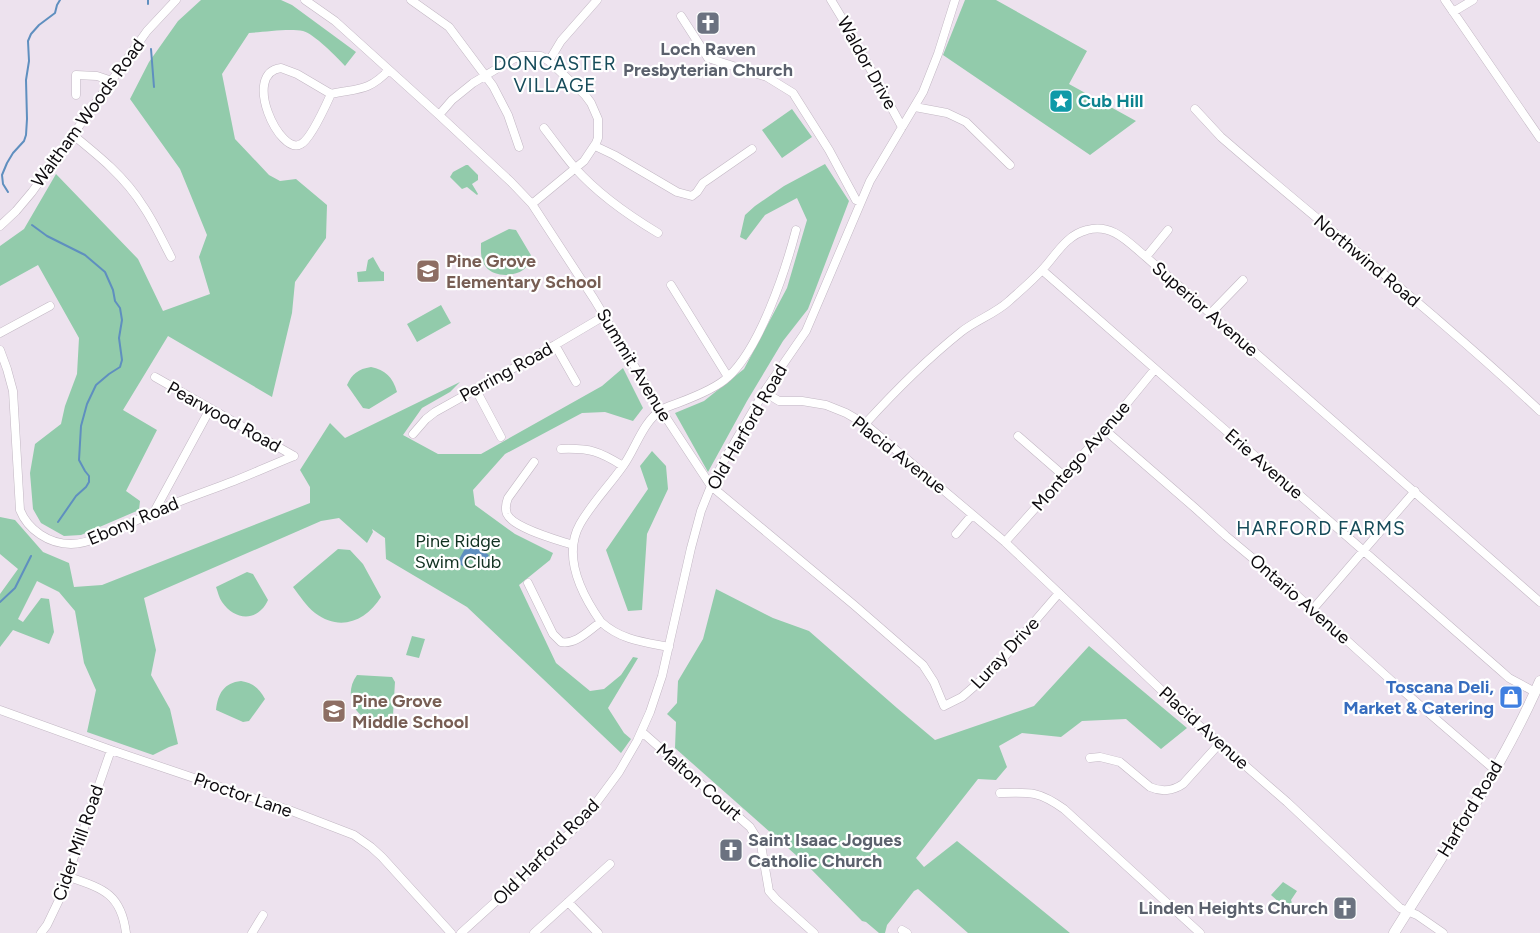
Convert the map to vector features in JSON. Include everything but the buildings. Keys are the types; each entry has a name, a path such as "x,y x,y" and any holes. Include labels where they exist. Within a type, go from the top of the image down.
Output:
{"main road":[{"name":"Harford Road","path":"1394,933 1495,770 1540,681"}],"street":[{"name":"Waltham Woods Road","path":"0,226 24,202 155,21 176,0"},
{"name":"Summit Avenue","path":"305,0 335,21 390,70 511,182 532,204 711,486 854,604 923,665 934,682 944,706"},
{"path":"412,0 449,28 493,86 503,104 519,147"},
{"path":"549,60 561,41 597,0"},
{"name":"Waldor Drive","path":"831,0 902,127"},
{"name":"Old Harford Road","path":"462,933 585,818 619,772 642,732 658,690 698,521 711,486 764,392 806,331 874,173 915,107 928,82 955,0"},
{"path":"1445,0 1540,138"},
{"path":"1453,12 1473,0"},
{"path":"682,16 708,58 767,77 793,93 829,150 856,200 860,202"},
{"path":"439,115 473,83 486,77 513,59 521,56 541,56 549,60 591,103 598,119 598,138 590,154 532,204"},
{"path":"331,94 308,137 301,144 295,146 288,143 277,132 264,97 264,80 274,69 281,68 297,74 331,94 374,84 390,70"},
{"path":"76,95 76,75 97,76 112,81"},
{"path":"915,107 947,113 966,122 1010,165"},
{"name":"Northwind Road","path":"1195,109 1221,137 1435,318 1540,411"},
{"path":"544,128 576,168 610,201 658,233"},
{"path":"73,134 106,161 124,181 143,205 171,257"},
{"path":"595,146 677,192 692,196 703,183 752,149"},
{"name":"Superior Avenue","path":"865,424 922,364 963,331 1008,302 1042,270 1068,239 1078,232 1104,228 1121,236 1146,257 1540,602"},
{"path":"669,647 623,636 601,622 588,604 580,584 575,569 573,545 580,524 623,466 645,427 661,410 690,398 728,377 748,351 766,314 790,254 796,230"},
{"path":"1146,257 1168,230"},
{"name":"Erie Avenue","path":"1042,270 1509,678 1535,692"},
{"path":"1211,313 1243,280"},
{"path":"671,285 728,377"},
{"path":"0,333 50,306"},
{"name":"Perring Road","path":"413,434 436,412 555,346 604,316"},
{"path":"555,346 576,382"},
{"name":"Ebony Road","path":"0,350 8,369 13,391 20,506 23,518 45,538 58,543 73,544 90,541 154,512 294,456"},
{"name":"Montego Avenue","path":"1005,542 1156,369"},
{"name":"Pearwood Road","path":"155,377 294,456"},
{"path":"476,390 501,437"},
{"name":"Placid Avenue","path":"764,392 780,401 802,401 826,405 846,413 865,424 1005,542 1194,720 1287,802 1400,908 1417,915 1443,933"},
{"path":"154,512 210,409"},
{"name":"Ontario Avenue","path":"1104,430 1313,609 1394,683 1495,770"},
{"path":"1018,436 1064,476"},
{"path":"561,449 582,448 594,450 623,466"},
{"path":"534,462 508,498 506,513 511,519 530,530 573,545"},
{"path":"1313,609 1415,491"},
{"path":"956,534 972,515"},
{"path":"528,583 553,634 560,642 575,640 601,622"},
{"name":"Luray Drive","path":"944,706 962,697 993,670 1059,594"},
{"name":"Proctor Lane","path":"0,710 111,750 289,810 354,835 382,857 451,933"},
{"name":"Malton Court","path":"642,732 750,827 761,845 769,891 814,933"},
{"path":"1090,758 1100,757 1120,762 1126,765 1150,787 1169,790 1183,784 1220,743"},
{"name":"Cider Mill Road","path":"40,933 47,925 53,913 111,750"},
{"path":"1000,793 1030,792 1051,800 1064,809 1200,933"},
{"path":"534,933 610,864"},
{"path":"66,876 93,886 110,896 116,902 124,917 126,933"},
{"path":"568,902 598,933"},
{"path":"252,933 263,915"}],"green space":[{"path":"201,0 281,0 292,5 356,52 345,66 319,41 303,31 284,30 249,33 222,74 235,139 269,175 280,181 296,179 327,205 326,238 295,282 292,313 272,397 168,336 123,410 157,430 126,491 140,501 139,510 81,535 64,536 41,523 33,509 30,473 35,444 61,424 65,406 77,374 79,338 38,265 0,286 0,246 24,229 56,174 138,259 163,311 210,294 199,257 207,235 180,169 130,99 149,62 178,21"},
{"path":"965,0 996,0 1087,51 1069,84 1136,121 1090,155 943,55"},
{"path":"792,109 812,137 782,158 762,130"},
{"path":"825,164 849,201 808,309 783,341 708,472 675,413 704,401 744,369 787,288 807,220 797,198 765,215 746,240 740,237 745,215 784,186"},
{"path":"466,165 478,175 478,180 472,184 477,195 467,187 462,189 450,177 453,172"},
{"path":"509,229 516,230 532,257 526,267 519,272 509,275 494,273 484,264 481,255 481,243"},
{"path":"373,257 381,271 384,272 384,281 358,282 357,272 366,271 368,260"},
{"path":"441,305 451,323 417,342 407,324"},
{"path":"371,367 388,375 397,392 369,409 363,408 347,385 356,373"},
{"name":"Pine Ridge Swim Club","path":"623,368 643,408 633,421 605,412 582,413 505,454 473,490 475,505 515,534 553,553 550,560 519,585 556,663 590,691 604,689 621,675 633,657 638,658 608,708 624,733 631,739 621,753 467,607 386,559 385,538 372,529 373,532 367,543 339,518 321,521 144,598 156,650 151,675 170,709 178,744 153,755 87,732 96,690 84,663 75,611 59,592 37,581 18,619 23,622 41,598 49,599 54,632 49,644 13,630 0,647 0,594 18,569 0,554 0,517 15,520 43,552 69,563 74,587 102,585 310,503 310,487 300,470 330,423 345,438 460,382 450,392 422,408 403,435 438,454 481,454 602,386"},
{"path":"652,451 666,466 668,489 647,534 642,610 628,611 606,550 648,489 640,466"},
{"path":"338,549 350,550 363,564 381,597 360,618 343,623 324,619 315,613 293,587"},
{"path":"247,572 253,574 268,600 258,612 252,615 240,616 227,608 221,600 216,587"},
{"path":"716,589 773,618 809,631 935,740 1034,706 1089,646 1187,728 1161,749 1126,719 1082,721 1061,737 1022,733 999,746 1007,767 996,780 978,779 916,858 924,867 957,841 1070,933 968,933 918,889 914,891 887,925 885,933 879,933 862,921 806,864 675,748 676,722 667,714 677,703 678,681 703,639"},
{"path":"412,636 425,639 419,658 406,655"},
{"path":"357,675 392,677 395,682 393,715 383,720 373,720 365,718 358,712 353,704 351,695 352,685"},
{"path":"241,681 255,687 265,699 249,721 243,722 216,710 218,699 223,690 230,684"},
{"path":"1283,882 1297,891 1291,900 1293,906 1289,911 1271,895"}],"water":[{"path":"468,543 489,555 482,567 470,559 465,567 457,563"}],"waterway":[{"path":"8,192 3,184 2,175 7,163 24,141 26,135 28,41 39,25 55,13 60,0"},
{"path":"151,49 154,87"},
{"path":"32,225 47,236 85,255 105,272 113,290 115,301 120,308 122,320 119,338 122,360 120,367 96,385 87,404 81,426 79,460 89,476 89,482 76,496 58,522"},
{"path":"0,602 15,588 31,556"}],"place":[{"name":"Loch Raven Presbyterian Church","path":"708,23"},
{"name":"Cub Hill","path":"1061,101"},
{"name":"Pine Grove Elementary School","path":"428,271"},
{"name":"Toscana Deli, Market & Catering","path":"1511,697"},
{"name":"Pine Grove Middle School","path":"334,711"},
{"name":"Saint Isaac Jogues Catholic Church","path":"731,850"},
{"name":"Linden Heights Church","path":"1345,908"}],"district":[{"name":"DONCASTER VILLAGE","path":"555,74"},
{"name":"HARFORD FARMS","path":"1321,528"}]}
